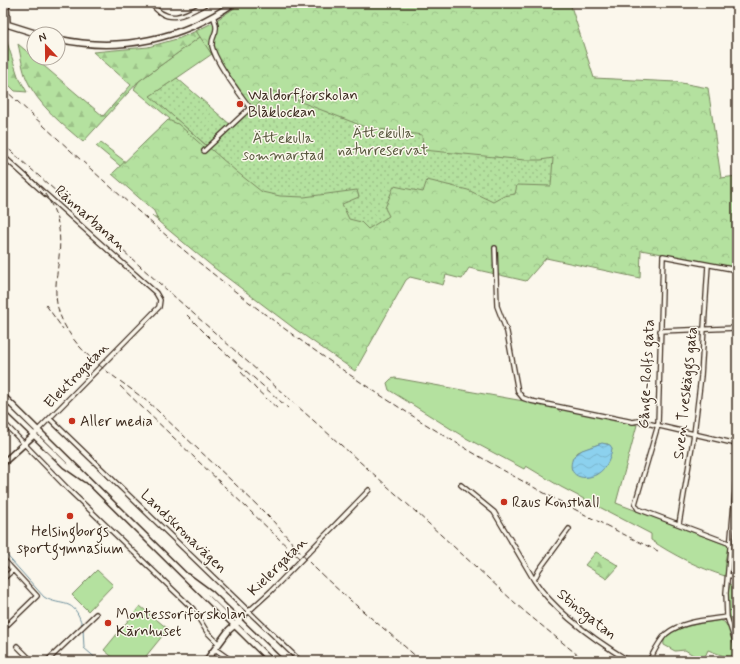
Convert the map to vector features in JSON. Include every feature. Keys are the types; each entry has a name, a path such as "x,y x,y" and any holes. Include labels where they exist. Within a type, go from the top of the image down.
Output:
{"main road":[{"path":"6,3 5,24 26,30"},
{"path":"66,40 93,45 133,43 177,33 213,16 234,3"},
{"name":"Landskronavägen","path":"3,396 184,574 211,594 272,661"},
{"name":"Landskronavägen","path":"3,405 65,465 86,479"},
{"name":"Elektrogatan","path":"3,463 25,444 38,430"},
{"name":"Landskronavägen","path":"236,623 280,661"},
{"name":"Kielergatan","path":"206,661 236,623"}],"street":[{"path":"151,3 163,14 177,16 184,16 207,3"},
{"path":"204,151 250,108 229,78 214,51 212,44 217,26 213,16"},
{"name":"Rännarbanan","path":"3,156 156,293 160,300"},
{"path":"495,248 497,306 505,326 519,394 525,399 633,422 638,421 737,444"},
{"name":"Gånge-Rolfs gata","path":"708,265 662,256 658,426 635,507 731,544"},
{"path":"708,265 737,270"},
{"name":"Sven Tveskäggs gata","path":"678,524 694,434 704,330 708,265"},
{"name":"Elektrogatan","path":"38,430 50,420 159,307 160,300"},
{"path":"660,331 737,328"},
{"name":"Landskronavägen","path":"50,420 300,661"},
{"path":"3,422 67,488 193,609 207,632 219,644"},
{"path":"737,470 726,593 727,616 737,647"},
{"name":"Stinsgatan","path":"461,485 494,512 534,580 546,596 601,643 629,661"},
{"name":"Kielergatan","path":"236,623 369,490"},
{"path":"534,580 539,570 570,529"},
{"path":"3,559 37,596 5,627"},
{"path":"3,579 13,570"},
{"path":"728,575 737,577"},
{"path":"47,661 96,614"},
{"path":"649,661 662,638 672,630 684,625 727,616"},
{"path":"17,646 32,661"},
{"path":"215,649 232,661"}],"green space":[{"name":"Ättekulla naturreservat","path":"242,3 515,3 536,7 570,3 594,78 676,82 708,88 721,178 737,176 737,268 641,250 640,278 546,258 526,281 469,268 462,279 446,275 443,285 410,277 406,280 355,371 295,329 213,267 159,222 154,211 112,174 168,120 178,124 205,148 248,108 196,31 212,23"},
{"path":"212,24 211,29 139,81 83,142 67,129 44,106 32,89 24,71 18,44 26,51 26,66 44,66 103,116 131,85 93,52 148,47 180,38"},
{"path":"211,29 210,49 212,54 151,96 209,148 241,287 152,216 159,218 154,194 96,146 101,143 148,179 143,144 170,119 134,89 139,81"},
{"path":"3,30 18,76 27,92 15,91 3,79"},
{"name":"Ättekulla sommarstad","path":"177,78 232,126 273,91 365,127 422,135 423,150 525,160 553,158 551,186 517,185 515,194 504,196 493,202 468,190 427,180 423,192 394,186 385,208 389,216 368,229 361,222 349,219 342,204 359,197 357,190 304,197 280,196 262,192 150,96"},
{"path":"395,378 557,407 560,412 564,408 637,425 616,503 727,545 728,548 725,561 727,564 725,576 677,556 651,540 651,534 561,487 526,466 524,469 464,437 389,390 387,383 391,379","holes":["599,444 608,444 612,448 606,465 596,475 572,460 578,452"]},
{"path":"596,552 619,566 607,579 585,565"},
{"path":"97,570 113,585 88,611 72,595"},
{"path":"737,580 737,642 728,608 728,590 731,584"},
{"path":"140,606 168,629 142,661 117,661 104,650"},
{"path":"719,620 725,623 729,630 737,661 708,650 703,661 685,650 675,651 664,645 665,639 675,630"}],"water":[{"path":"602,443 610,445 612,448 609,461 602,470 586,478 578,476 573,472 571,465 574,456 582,450"}],"waterway":[{"path":"3,551 44,597 71,606 79,616 82,625"},
{"path":"83,628 84,648 99,661"}],"railway":[{"path":"3,88 106,182 185,251 264,313 317,352 371,389 483,459 540,491 658,551"},
{"path":"3,144 405,502 524,611 585,661"},
{"path":"27,173 48,198 55,213 59,229 60,244 56,295 58,308 63,322 72,337 91,358 159,412 242,490 269,517 317,570 421,661"},
{"path":"46,305 63,329"},
{"path":"187,315 220,348 288,408"},
{"path":"241,372 256,389 278,409"},
{"path":"120,386 300,559"}],"place":[{"name":"Waldorfförskolan Blåklockan","path":"240,104"},
{"name":"Aller media","path":"72,421"},
{"name":"Raus Konsthall","path":"504,502"},
{"name":"Helsingborgs sportgymnasium","path":"70,516"},
{"name":"Montessoriförskolan Kärnhuset","path":"108,623"}]}
